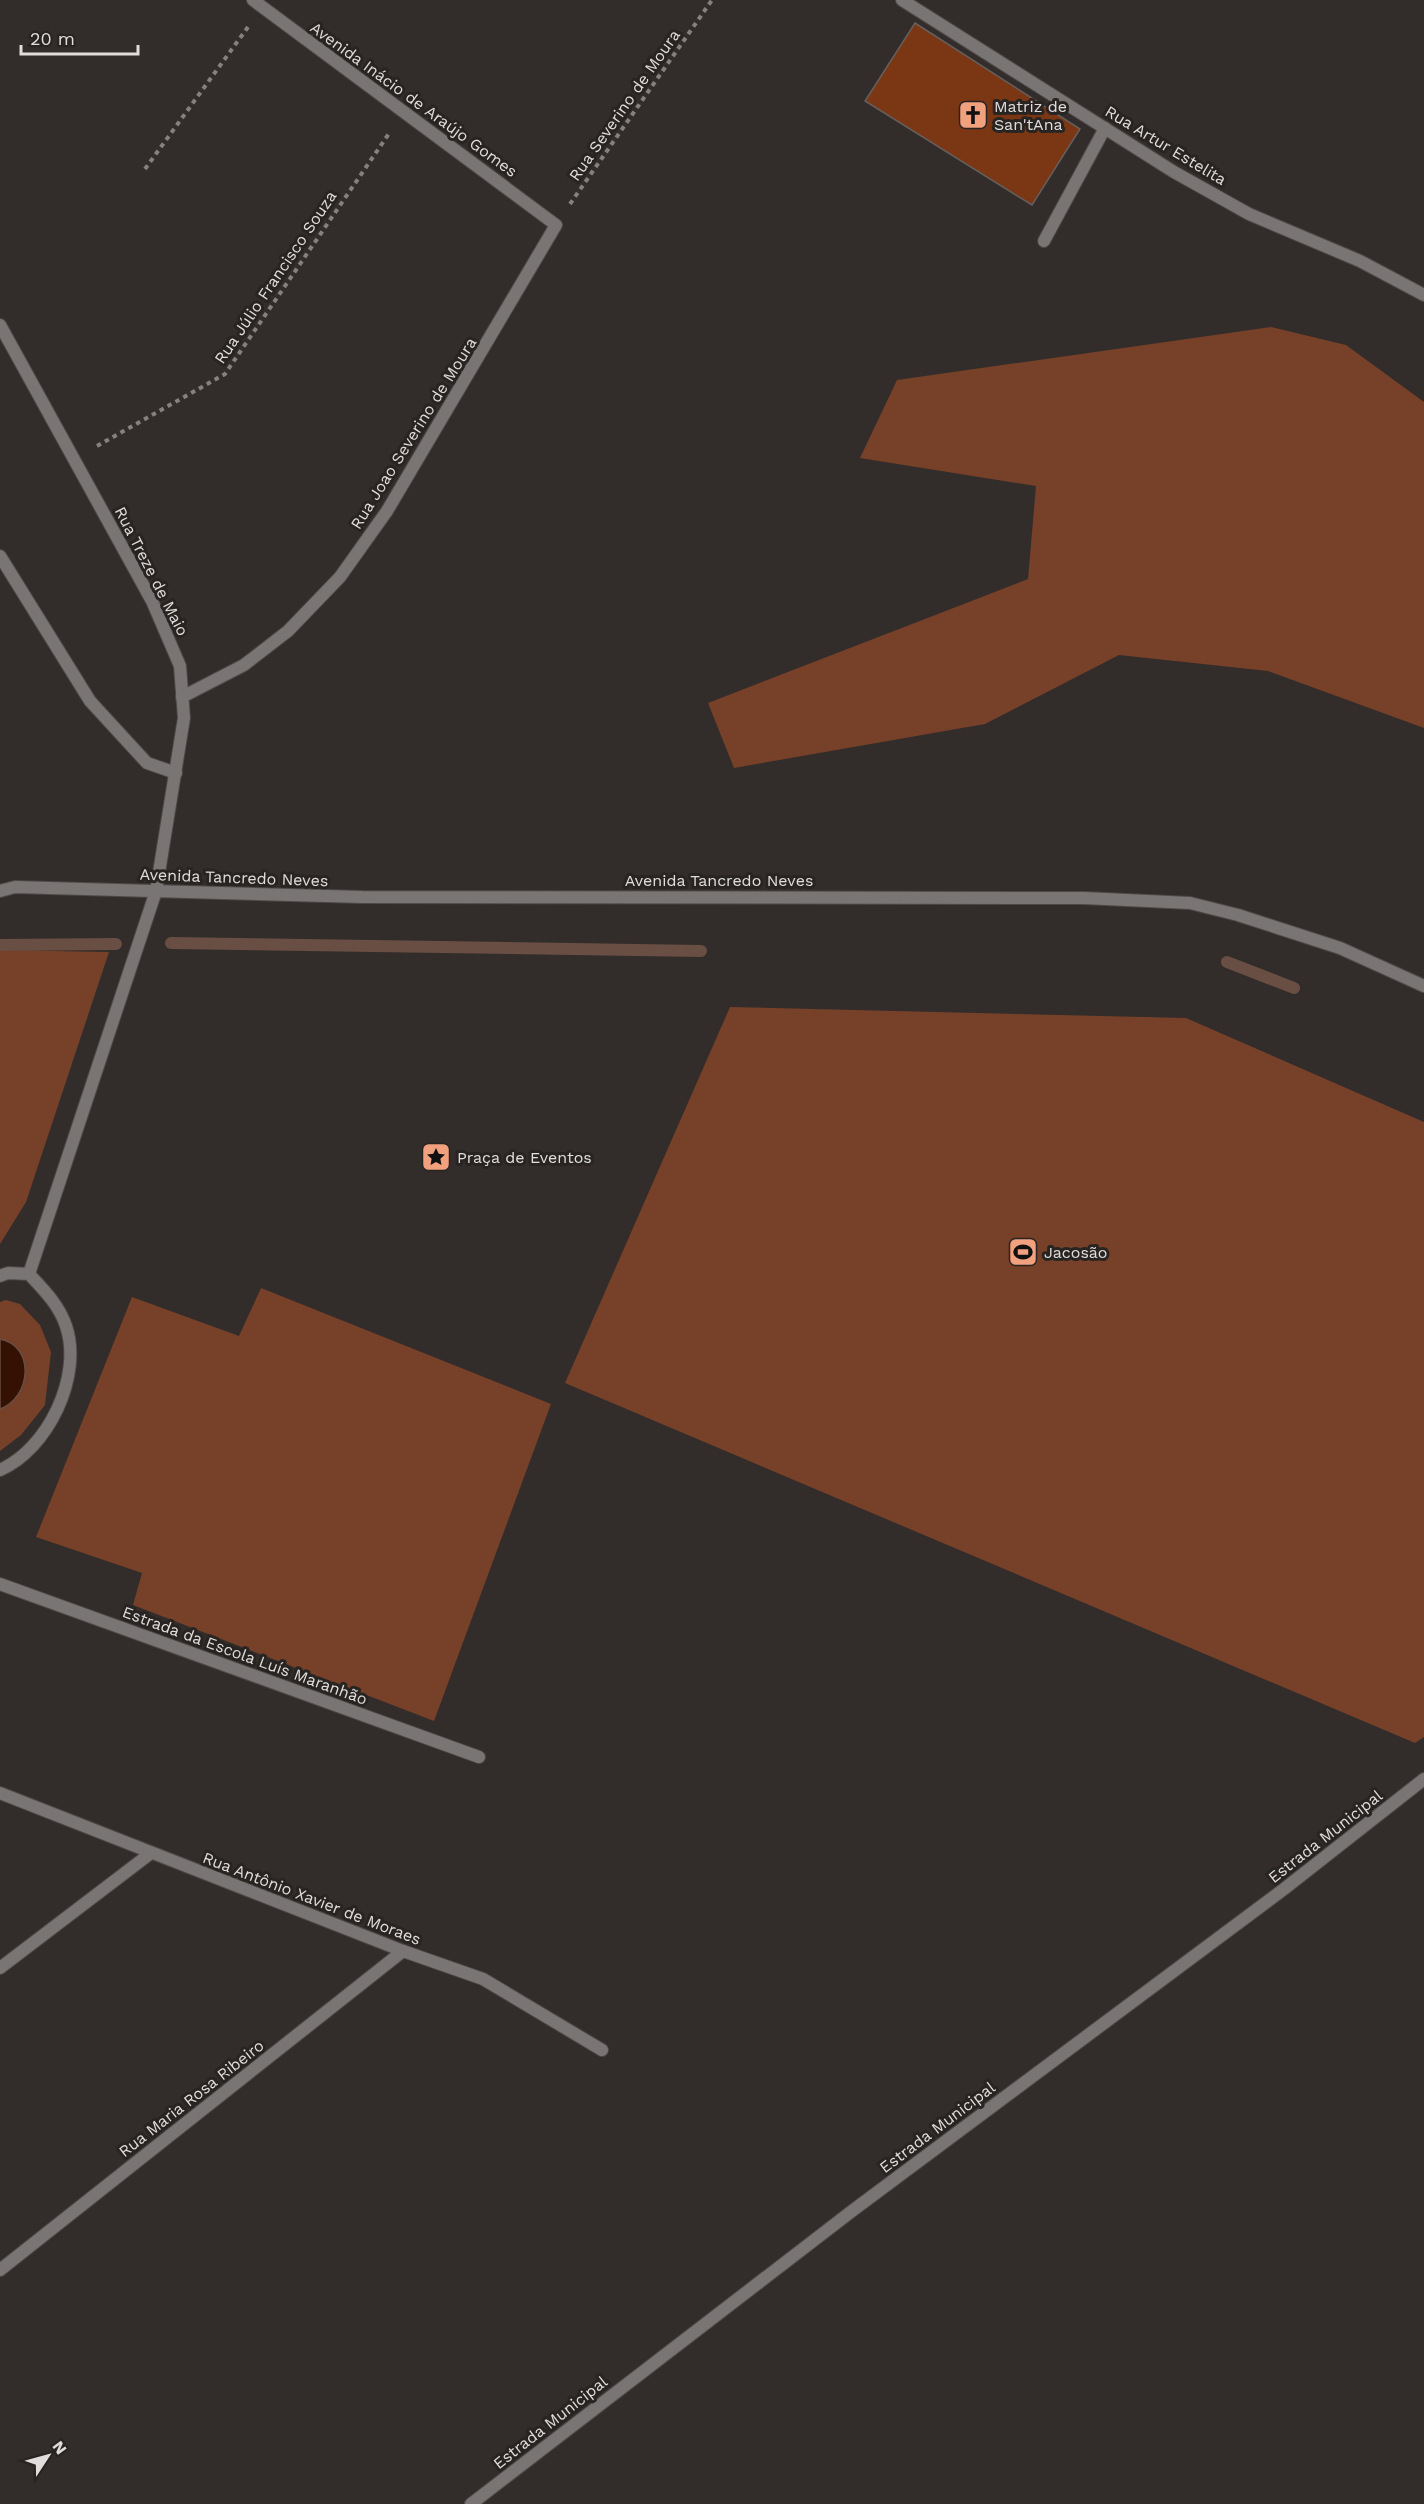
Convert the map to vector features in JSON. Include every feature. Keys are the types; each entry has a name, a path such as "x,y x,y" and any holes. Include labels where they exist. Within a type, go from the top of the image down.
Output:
{"street":[{"name":"Rua Artur Estelita","path":"902,0 1174,172 1249,214 1360,261 1424,295"},
{"name":"Avenida Inácio de Araújo Gomes","path":"258,4 556,225"},
{"path":"1044,241 1105,128"},
{"name":"Rua Joao Severino de Moura","path":"182,697 244,666 288,631 340,577 387,511 556,225"},
{"name":"Rua Treze de Maio","path":"0,325 152,601 180,666 184,718 156,891 29,1274"},
{"path":"0,556 90,701 147,763 176,773"},
{"name":"Avenida Tancredo Neves","path":"0,891 15,887 362,897 1084,898 1190,903 1238,915 1340,948 1424,986"},
{"path":"0,1276 8,1273 29,1274 50,1296 66,1326 70,1348 69,1371 63,1396 54,1418 30,1448 0,1470"},
{"name":"Estrada da Escola Luís Maranhão","path":"0,1584 479,1757"},
{"name":"Estrada Municipal","path":"471,2504 852,2211 1284,1889 1424,1779"},
{"name":"Rua Antônio Xavier de Moraes","path":"0,1793 404,1951 483,1979 602,2050"},
{"path":"0,1968 151,1853"},
{"name":"Rua Maria Rosa Ribeiro","path":"0,2270 404,1951"}],"path":[{"name":"Rua Severino de Moura","path":"556,225 712,0"},
{"path":"145,169 258,4"},
{"name":"Rua Júlio Francisco Souza","path":"74,459 225,374 404,112"}],"shaded area":[{"path":"1271,327 1346,345 1424,402 1424,728 1268,671 1119,655 985,724 734,768 708,703 1028,579 1036,486 860,458 897,380"},
{"path":"0,950 109,952 26,1202 0,1244"},
{"name":"Jacosão","path":"730,1007 1186,1018 1424,1122 1424,1737 1415,1743 565,1383"},
{"path":"261,1288 551,1404 434,1721 133,1605 142,1573 36,1537 132,1297 239,1336"},
{"path":"6,1300 20,1304 40,1325 51,1352 45,1405 21,1435 0,1451 0,1302"},
{"path":"0,1339 12,1344 20,1351 25,1372 18,1394 0,1409"}],"building":[{"name":"Matriz de San'tAna","path":"915,23 1080,129 1032,205 865,101"}],"waterway":[{"path":"171,943 701,951"},
{"path":"0,945 116,944"},
{"path":"1227,962 1294,988"}],"place":[{"name":"Matriz de San'tAna","path":"973,115"},
{"name":"Praça de Eventos","path":"436,1157"},
{"name":"Jacosão","path":"1023,1252"}]}
